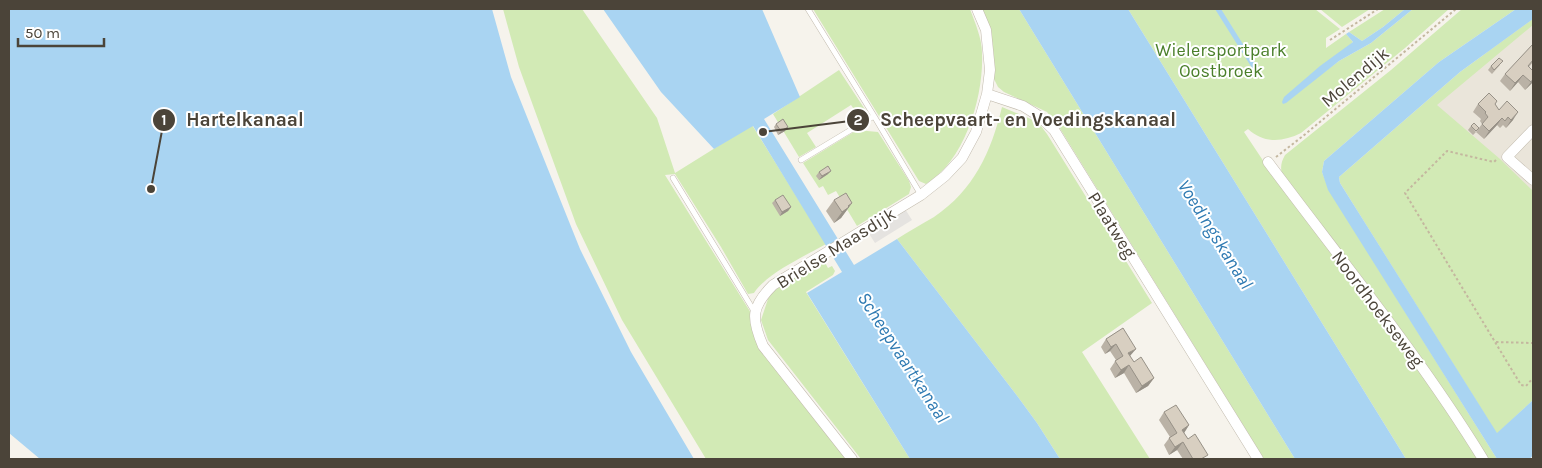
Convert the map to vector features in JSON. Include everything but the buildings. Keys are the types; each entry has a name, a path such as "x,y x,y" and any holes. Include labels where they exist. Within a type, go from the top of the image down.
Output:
{"street":[{"path":"977,9 986,30 990,70 987,94"},
{"name":"Brielse Maasdijk","path":"755,311 762,296 774,285 921,195 945,176 962,158 976,132 987,94"},
{"name":"Plaatweg","path":"987,94 1023,106 1039,116 1054,130 1258,459"},
{"path":"1533,130 1507,156 1533,180"},
{"name":"Noordhoekseweg","path":"1268,162 1409,349 1440,392 1483,459"},
{"path":"755,311 755,328 763,346 852,459"}],"lane":[{"path":"808,9 921,195"},
{"path":"802,160 874,116"},
{"path":"673,178 755,311"}],"path":[{"path":"1330,40 1378,9"},
{"name":"Molendijk","path":"1268,162 1303,136 1456,9"},
{"path":"1507,156 1503,153 1494,162 1447,151 1405,193 1521,385 1526,386 1533,378"},
{"path":"1495,342 1533,343"}],"shaded area":[{"path":"1533,9 1533,208 1424,111"},
{"path":"905,209 912,220 875,243 868,232"}],"green space":[{"path":"503,9 582,9 657,118 675,173 752,125 826,244 777,272 754,293 748,294 675,174 665,175 751,313 752,330 759,344 848,459 706,459 622,320 576,224 519,67"},
{"path":"813,9 970,9 982,47 980,88 969,126 961,144 940,174 926,184 919,181"},
{"path":"982,9 1019,9 1295,459 1264,459 1059,127 1047,112 1004,92 998,87 994,79 993,46"},
{"name":"Wielersportpark Oostbroek","path":"1128,9 1315,9 1340,29 1326,38 1326,48 1346,34 1353,42 1320,75 1339,61 1371,43 1413,9 1449,9 1405,48 1301,133 1281,140 1274,140 1260,137 1248,129 1244,132 1270,171 1432,386 1479,459 1406,459"},
{"path":"1320,9 1370,9 1342,27"},
{"path":"1385,9 1405,9 1362,41 1349,32"},
{"path":"1462,9 1516,9 1439,62 1324,161 1322,172 1329,190 1497,459 1487,459 1284,179 1281,170 1281,164 1285,155 1391,70"},
{"path":"1533,19 1533,25 1437,105 1500,159 1533,191 1533,400 1497,434 1340,183 1339,177 1460,72"},
{"path":"839,70 868,114 861,119 851,105 807,133 816,147 799,157 773,114"},
{"path":"1002,107 1038,122 1152,303 1082,352 1150,459 1060,459 1018,397 897,239 934,217 960,195 979,169 998,124"},
{"path":"857,130 878,132 911,187 909,194 857,226 836,191 828,195 823,186 819,188 803,163"},
{"path":"823,259 828,268 832,266 835,271 833,275 806,292 910,459 861,459 768,340 761,320 769,296 775,290"}],"water":[{"path":"9,9 492,9 511,77 580,249 631,352 694,459 40,459 9,433"},
{"name":"Scheepvaartkanaal","path":"603,9 762,9 800,97 764,119 854,265 897,239 1018,397 1060,459 910,459 807,293 842,272 753,126 714,149 661,92"},
{"name":"Voedingskanaal","path":"1019,9 1128,9 1406,459 1295,459"},
{"path":"1215,9 1221,9 1261,73 1257,76"},
{"path":"1405,9 1413,9 1371,43 1339,61 1283,104 1284,97 1320,66 1353,42 1346,34 1349,32 1362,41"},
{"path":"1516,9 1533,9 1533,19 1460,72 1339,177 1340,183 1497,433 1533,400 1533,455 1530,459 1497,459 1328,190 1322,172 1324,161 1439,62"}],"place":[{"name":"Scheepvaart- en Voedingskanaal","path":"763,132"},
{"name":"Hartelkanaal","path":"151,189"}]}
